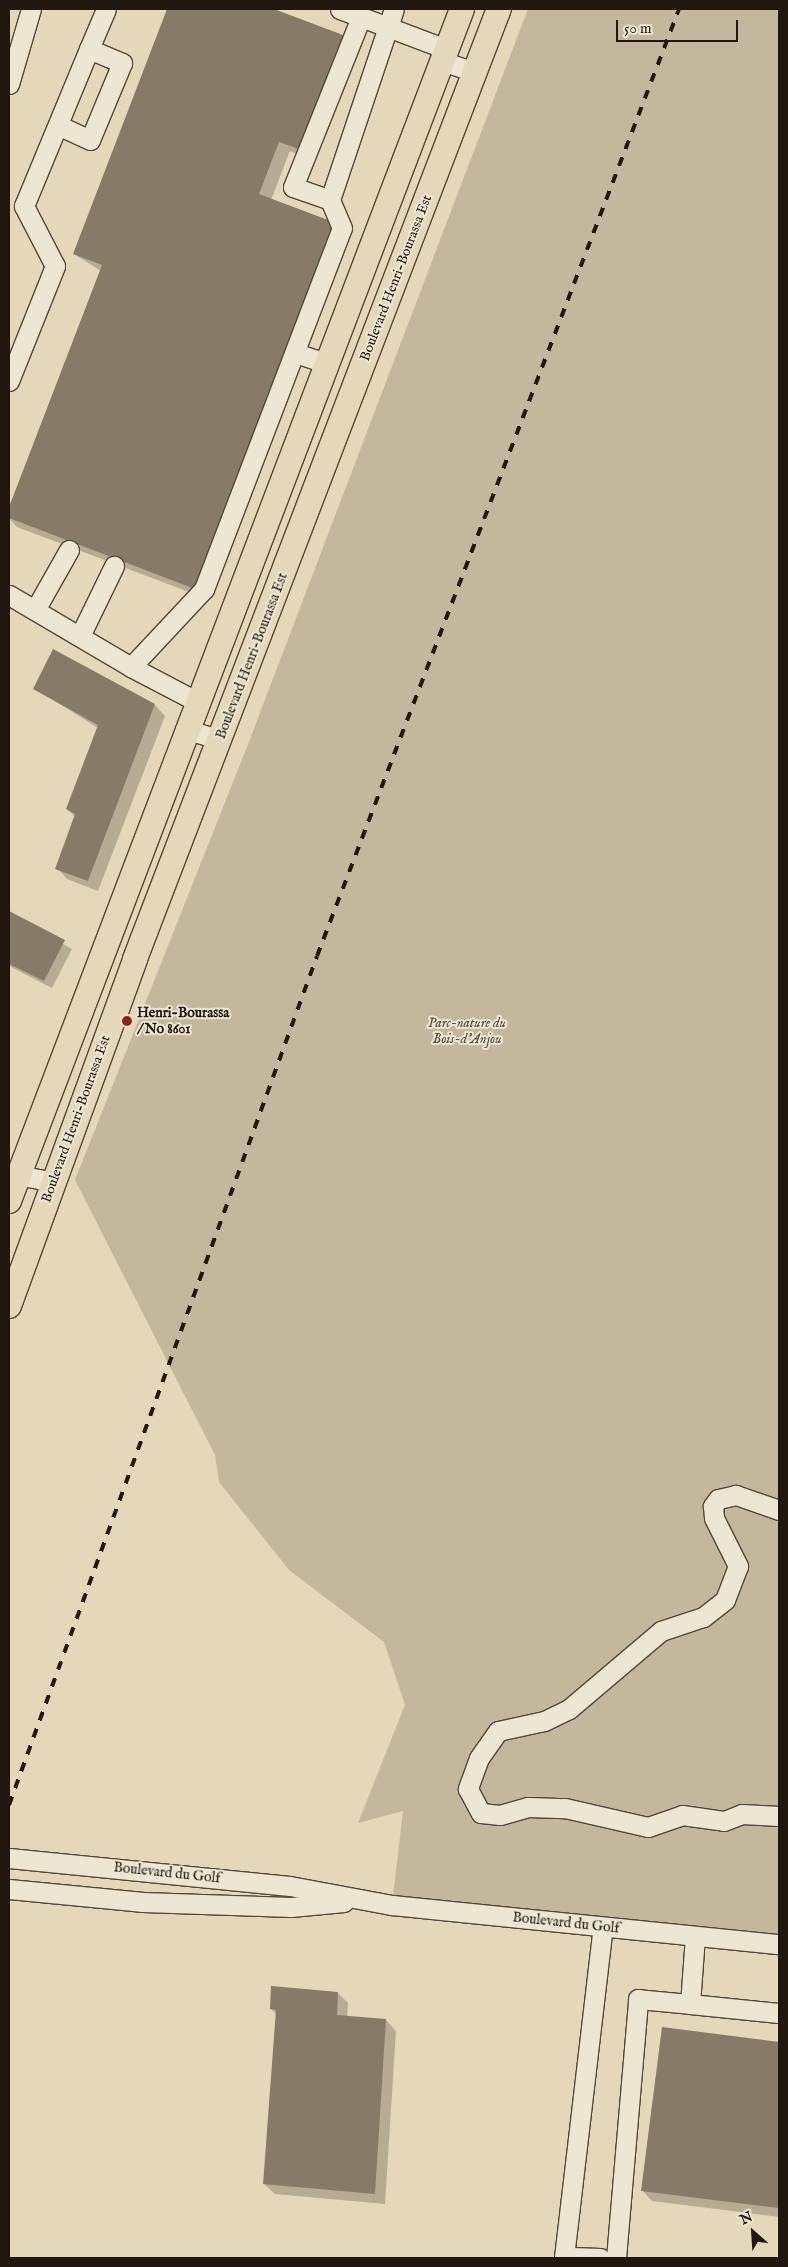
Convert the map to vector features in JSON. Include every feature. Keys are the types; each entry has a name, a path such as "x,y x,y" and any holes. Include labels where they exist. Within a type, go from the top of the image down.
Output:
{"main road":[{"path":"9,1201 185,729 462,9"},
{"name":"Boulevard Henri-Bourassa Est","path":"9,1306 53,1182 499,9"}],"street":[{"path":"9,84 31,9"},
{"path":"9,382 55,266 24,206 60,126 106,9"},
{"path":"131,668 204,589 342,228 330,200 394,9"},
{"path":"330,200 292,187 351,12 387,27 474,72"},
{"path":"60,126 90,140 122,63 89,49"},
{"path":"295,353 326,363"},
{"path":"35,610 69,550"},
{"path":"80,636 114,566"},
{"path":"9,595 131,668 196,701"},
{"path":"185,729 220,740"},
{"path":"18,1174 53,1182"},
{"path":"779,1510 736,1495 718,1499 713,1506 714,1518 738,1566 725,1600 703,1617 661,1631 569,1708 544,1721 498,1731 479,1758 468,1789 482,1813 500,1815 528,1807 565,1808 648,1827 682,1816 724,1821 742,1814 779,1816"},
{"name":"Boulevard du Golf","path":"9,1858 290,1886 353,1901 779,1944"},
{"name":"Boulevard du Golf","path":"9,1889 152,1902 291,1907 353,1901"},
{"path":"600,2258 564,2256 603,1927"},
{"path":"690,2004 696,1936"},
{"path":"616,2258 638,1999 779,2013"}],"green space":[{"name":"Parc-nature du Bois-d'Anjou","path":"528,9 779,9 779,1943 392,1905 403,1811 358,1823 405,1705 384,1642 289,1570 219,1482 215,1455 75,1180 247,747"}],"building":[{"path":"167,9 274,9 343,35 299,149 279,142 259,194 336,223 195,589 9,518 9,507 102,265 73,254"},
{"path":"53,649 155,704 88,881 55,869 75,814 66,809 98,725 33,689"},
{"path":"9,911 65,940 44,981 9,964"},
{"path":"271,1986 338,1992 337,2015 386,2019 375,2194 263,2184 276,2010 270,2009"},
{"path":"662,2027 779,2042 779,2208 641,2191"}],"railway":[{"path":"9,1805 317,956 679,9"}],"place":[{"name":"Henri-Bourassa / No 8601","path":"127,1021"}]}
